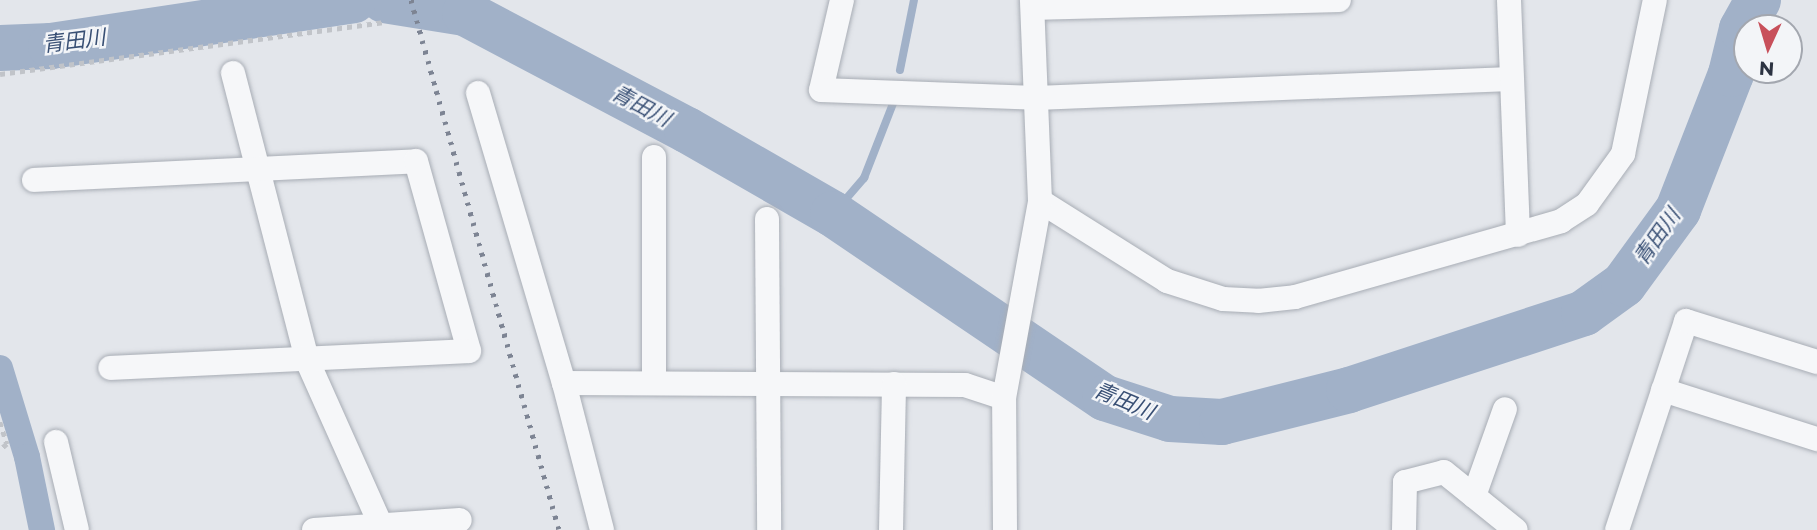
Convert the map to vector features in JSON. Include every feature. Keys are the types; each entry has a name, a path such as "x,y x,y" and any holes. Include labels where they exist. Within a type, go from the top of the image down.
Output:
{"street":[{"path":"842,0 821,90 1036,99 1511,79"},
{"path":"1005,530 1004,398 1040,201 1032,4 1339,0"},
{"path":"1509,0 1518,235"},
{"path":"1040,201 1167,281 1223,299 1295,297 1561,221 1587,204 1623,154 1655,0"},
{"path":"233,73 307,360 382,528"},
{"path":"478,93 564,383 602,530"},
{"path":"654,157 654,383"},
{"path":"34,180 416,161 469,351 110,368"},
{"path":"767,219 771,384 769,530"},
{"path":"1618,530 1686,321 1817,362"},
{"path":"564,383 965,385 1004,398"},
{"path":"891,530 894,384"},
{"path":"1663,390 1817,439"},
{"path":"1474,496 1505,409"},
{"path":"56,442 77,530"},
{"path":"1405,530 1405,482 1444,472 1516,530"},
{"path":"314,530 382,528 460,520"}],"path":[{"path":"0,74 384,22"},
{"path":"0,422 7,444 0,450"}],"waterway":[{"name":"青田川","path":"0,48 51,46 354,0"},
{"name":"青田川","path":"384,0 465,13 687,130 833,214 1105,398 1170,419 1222,422 1349,390 1584,313 1624,284 1678,210 1731,74 1742,29 1758,0"},
{"path":"900,70 914,0"},
{"path":"833,214 864,178 894,101"},
{"path":"0,368 27,457 42,530"}],"railway":[{"path":"411,0 559,530"}]}
